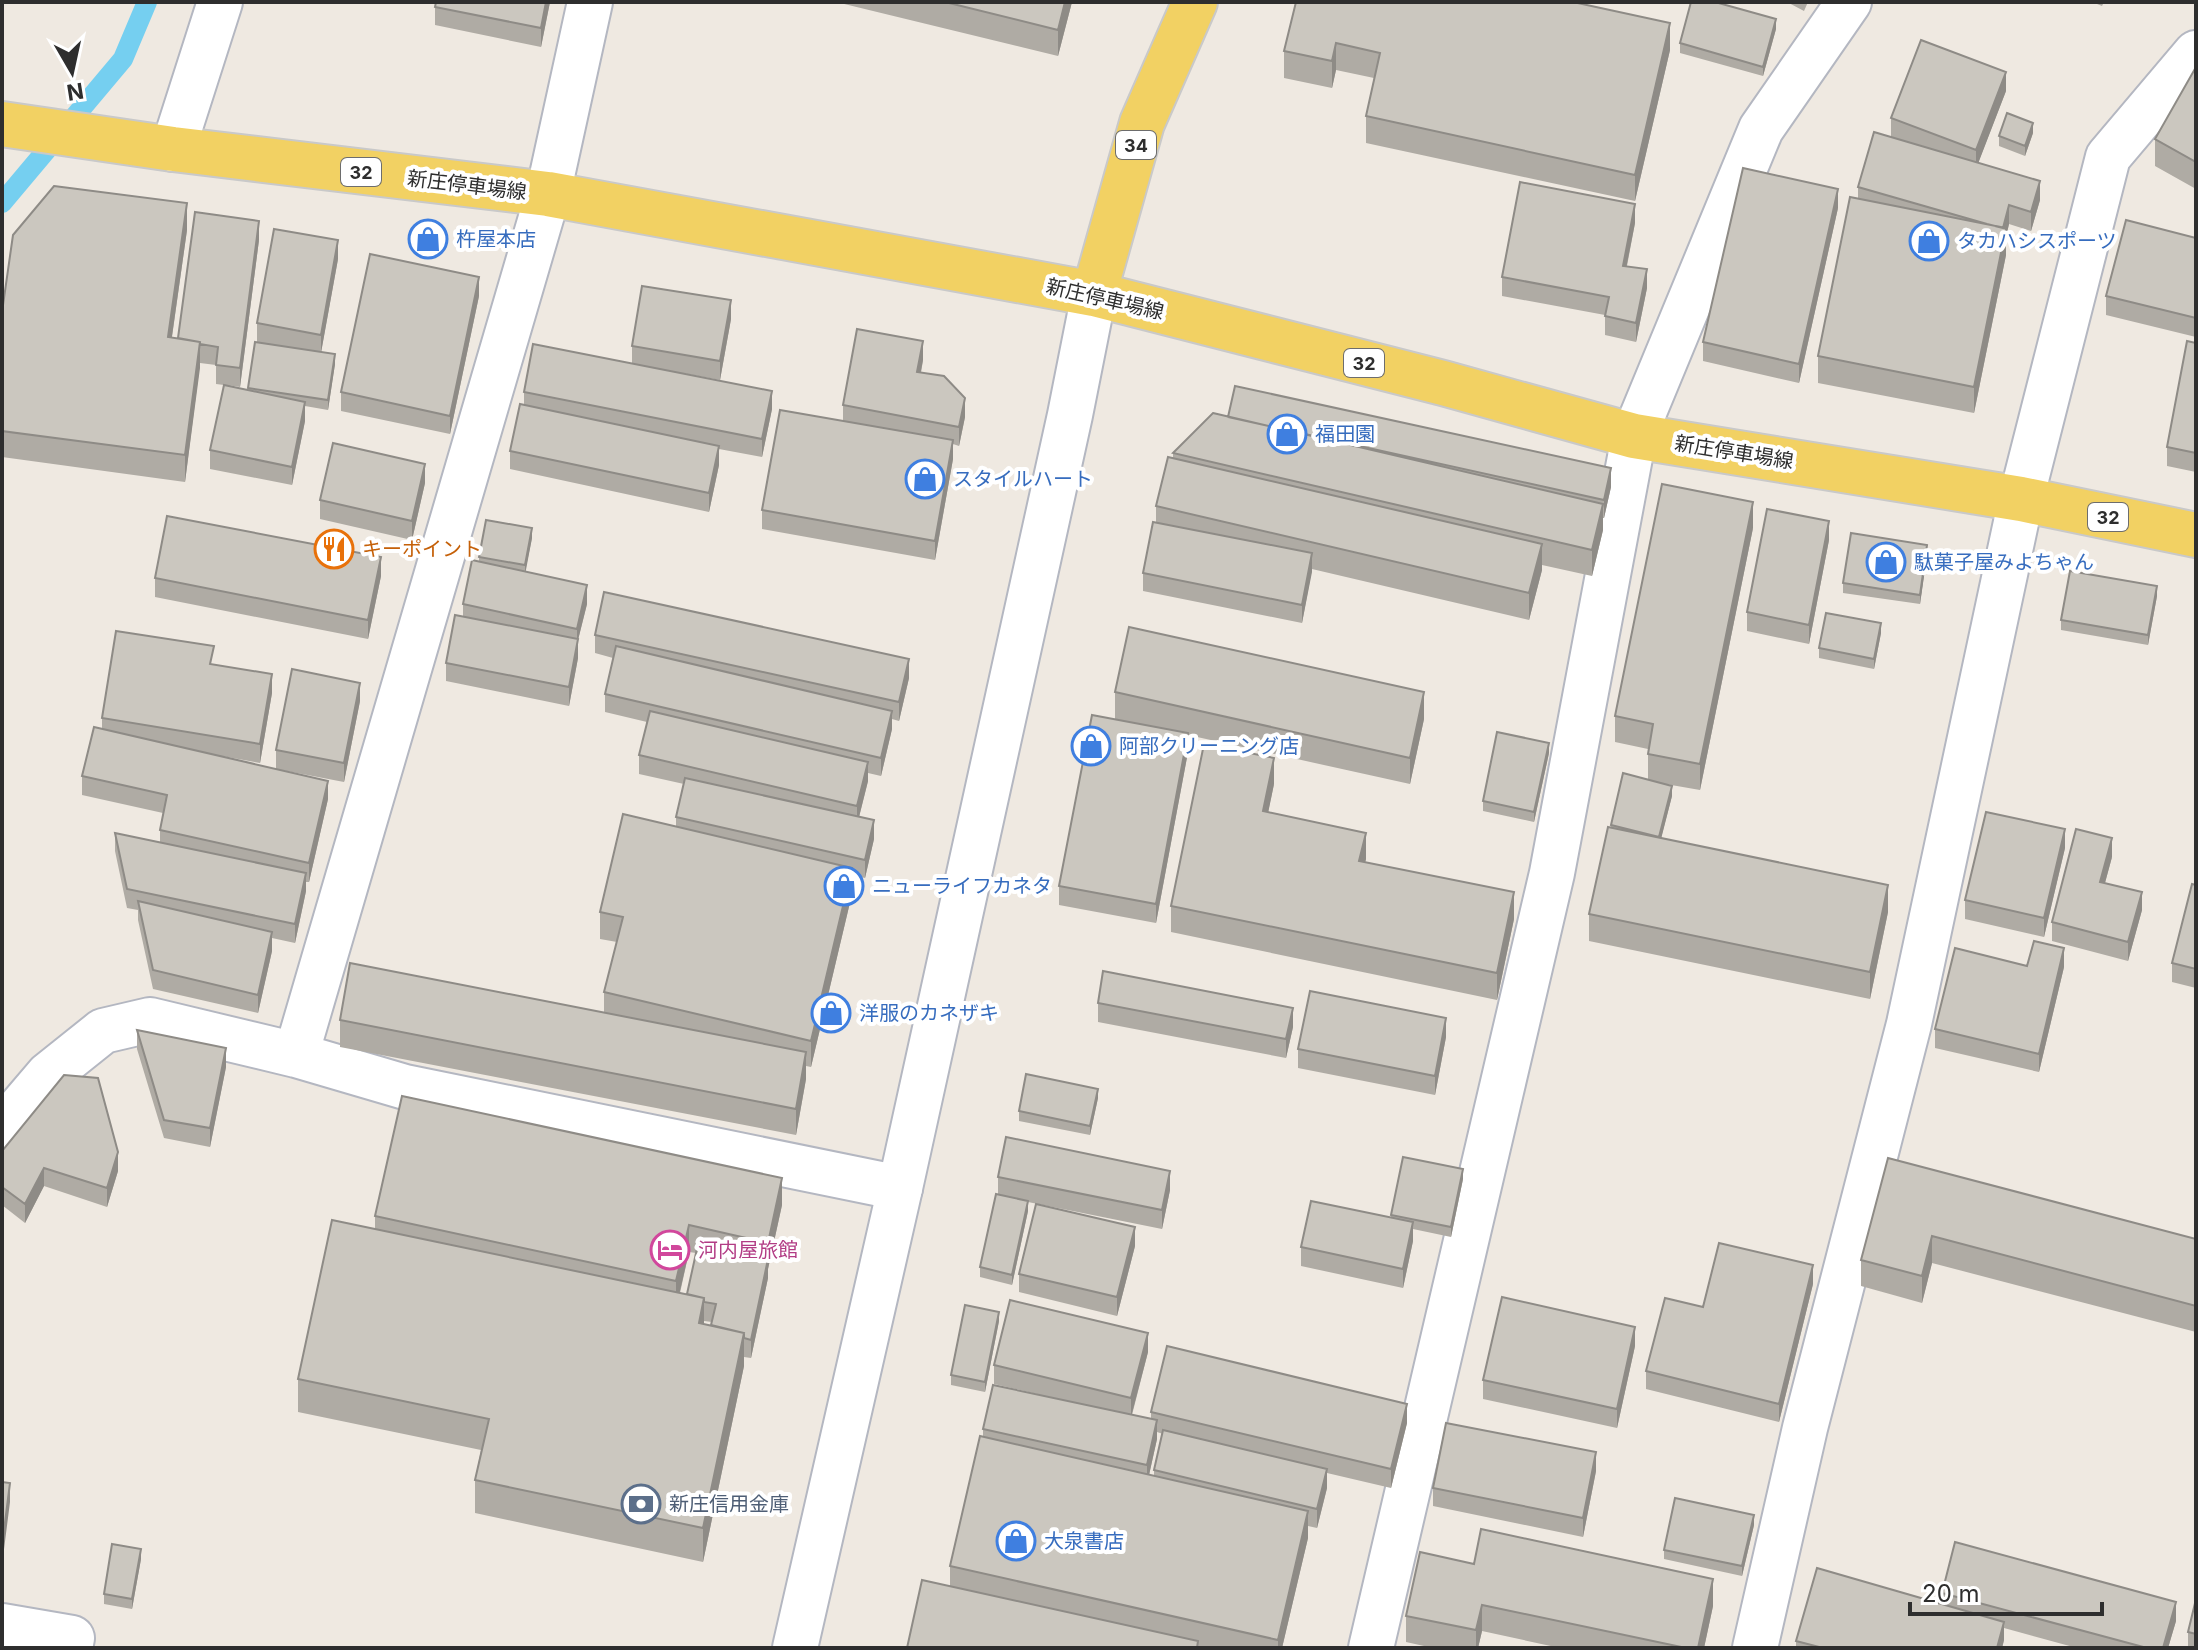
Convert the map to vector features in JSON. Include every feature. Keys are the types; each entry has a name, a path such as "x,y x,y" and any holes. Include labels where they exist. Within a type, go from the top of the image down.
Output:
{"main road":[{"name":"34","path":"1094,294 1142,123 1195,2"},
{"name":"新庄停車場線","path":"8,125 173,149 548,194 1094,294 1443,383 1634,436 2021,499 2196,535"}],"street":[{"path":"173,149 220,2"},
{"path":"296,1055 548,194 590,2"},
{"path":"1371,1648 1552,873 1634,436 1761,129 1849,2"},
{"path":"1755,1648 1805,1428 1909,1024 2021,499 2108,157 2196,53"},
{"path":"795,1648 900,1188 1094,294"},
{"path":"2,1129 48,1075 103,1031 150,1020 296,1055 405,1087 900,1188"},
{"path":"2,1626 72,1638 70,1648"}],"building":[{"path":"436,2 546,2 541,28 435,7"},
{"path":"945,2 1065,2 1058,30"},
{"path":"1296,2 1573,2 1670,23 1635,175 1366,116 1380,53 1336,43 1332,61 1284,51"},
{"path":"1691,2 1715,2 1776,19 1763,67 1680,43"},
{"path":"1921,40 2006,72 1976,150 1891,118"},
{"path":"2196,67 2196,162 2155,139"},
{"path":"2007,113 2033,123 2025,146 1999,136"},
{"path":"1874,132 2040,181 2031,212 2009,205 2003,228 1858,187"},
{"path":"1743,168 1838,189 1799,364 1703,342"},
{"path":"1520,182 1635,204 1623,266 1647,269 1636,323 1605,316 1609,297 1502,277"},
{"path":"54,186 187,203 168,337 200,342 185,455 2,431 2,312 13,235"},
{"path":"1850,197 2006,228 1974,387 1818,356"},
{"path":"195,212 259,221 240,368 216,365 218,347 178,338"},
{"path":"2126,220 2196,238 2196,318 2106,296"},
{"path":"274,229 338,240 321,335 257,323"},
{"path":"370,254 479,277 450,416 341,392"},
{"path":"642,286 731,300 720,361 632,346"},
{"path":"857,329 923,341 917,372 944,376 965,398 959,427 843,405"},
{"path":"2187,341 2196,343 2196,453 2167,447"},
{"path":"255,342 335,354 328,400 248,388"},
{"path":"533,344 772,391 762,439 524,392"},
{"path":"224,385 305,402 292,467 210,450"},
{"path":"1235,386 1611,468 1604,500 1228,417"},
{"path":"520,404 719,446 709,493 510,451"},
{"path":"780,410 953,440 935,541 762,510"},
{"path":"1213,413 1603,504 1592,550 1173,453"},
{"path":"333,443 425,464 412,521 320,500"},
{"path":"1168,457 1542,544 1529,593 1156,506"},
{"path":"1662,484 1753,502 1700,764 1648,754 1653,724 1615,716"},
{"path":"1767,509 1829,521 1809,625 1747,612"},
{"path":"167,516 381,557 368,620 155,578"},
{"path":"486,520 532,528 525,565 479,557"},
{"path":"1153,522 1312,553 1302,605 1143,573"},
{"path":"1851,533 1927,545 1920,595 1843,583"},
{"path":"472,560 587,585 577,629 463,604"},
{"path":"2070,571 2157,586 2148,635 2061,620"},
{"path":"604,592 909,659 899,702 595,635"},
{"path":"1826,613 1881,623 1874,659 1819,648"},
{"path":"455,615 578,639 569,687 446,663"},
{"path":"1129,627 1424,692 1410,758 1115,692"},
{"path":"116,631 214,646 210,664 272,674 260,744 102,718"},
{"path":"616,646 892,711 881,758 605,694"},
{"path":"292,669 360,683 344,763 276,750"},
{"path":"650,711 868,762 857,806 639,755"},
{"path":"1092,715 1188,733 1156,904 1059,886"},
{"path":"94,727 328,781 309,863 160,830 167,795 82,776"},
{"path":"1497,732 1549,743 1534,812 1483,801"},
{"path":"1204,744 1274,758 1263,811 1366,833 1359,861 1514,892 1497,973 1171,906"},
{"path":"1623,773 1672,786 1659,837 1611,825"},
{"path":"685,778 874,820 865,860 676,817"},
{"path":"1986,812 2065,829 2044,918 1965,900"},
{"path":"623,814 852,868 811,1041 604,992 623,917 600,912"},
{"path":"1608,827 1888,885 1870,972 1589,914"},
{"path":"2076,829 2112,838 2100,882 2142,892 2128,942 2052,922"},
{"path":"115,833 306,873 295,924 127,889"},
{"path":"2192,884 2196,885 2196,969 2172,963"},
{"path":"138,901 272,932 258,995 153,970"},
{"path":"2034,941 2064,948 2039,1054 1935,1029 1955,948 2027,966"},
{"path":"350,963 806,1052 796,1109 340,1020"},
{"path":"1103,971 1293,1008 1286,1039 1098,1003"},
{"path":"1310,991 1446,1018 1435,1076 1298,1049"},
{"path":"137,1030 226,1048 210,1128 164,1120"},
{"path":"1026,1074 1098,1089 1090,1126 1019,1111"},
{"path":"64,1075 98,1078 118,1152 107,1188 44,1168 25,1204 2,1187 2,1151"},
{"path":"402,1096 782,1178 768,1243 689,1225 676,1281 375,1216"},
{"path":"1006,1137 1170,1171 1162,1210 998,1177"},
{"path":"1403,1157 1463,1169 1451,1227 1391,1215"},
{"path":"1888,1158 2196,1239 2196,1306 1932,1236 1922,1276 1861,1260"},
{"path":"996,1194 1028,1201 1012,1275 980,1267"},
{"path":"1311,1201 1413,1222 1403,1269 1301,1247"},
{"path":"1036,1204 1135,1227 1117,1297 1019,1274"},
{"path":"332,1220 704,1298 699,1323 744,1333 703,1528 475,1480 489,1419 298,1379"},
{"path":"1719,1243 1813,1265 1779,1404 1646,1371 1665,1298 1703,1307"},
{"path":"698,1244 768,1259 751,1340 744,1338 744,1333 711,1325 716,1304 687,1294"},
{"path":"1502,1297 1635,1327 1617,1409 1483,1380"},
{"path":"1010,1300 1148,1333 1131,1398 994,1365"},
{"path":"965,1305 999,1312 985,1382 951,1375"},
{"path":"1167,1346 1407,1404 1391,1469 1151,1412"},
{"path":"993,1385 1157,1420 1147,1465 983,1429"},
{"path":"1446,1423 1596,1452 1583,1518 1433,1488"},
{"path":"1163,1430 1327,1469 1317,1509 1154,1470"},
{"path":"980,1436 1308,1511 1278,1640 950,1566"},
{"path":"2,1482 10,1483 2,1546"},
{"path":"1675,1498 1754,1515 1742,1566 1664,1550"},
{"path":"1481,1529 1713,1579 1698,1648 1482,1605 1476,1630 1406,1616 1420,1552 1474,1564"},
{"path":"1955,1542 2176,1602 2163,1648 2147,1648 1942,1593"},
{"path":"112,1544 141,1549 132,1599 104,1594"},
{"path":"1817,1568 2004,1622 1997,1648 1823,1648 1796,1641"},
{"path":"922,1580 1198,1641 1197,1648 907,1648"},
{"path":"2196,1599 2196,1634 2188,1632"}],"waterway":[{"path":"2,203 123,59 147,2"}],"place":[{"name":"杵屋本店","path":"428,239"},
{"name":"タカハシスポーツ","path":"1929,241"},
{"name":"福田園","path":"1287,434"},
{"name":"スタイルハート","path":"925,479"},
{"name":"キーポイント","path":"334,549"},
{"name":"駄菓子屋みよちゃん","path":"1886,562"},
{"name":"阿部クリーニング店","path":"1091,746"},
{"name":"ニューライフカネタ","path":"844,886"},
{"name":"洋服のカネザキ","path":"831,1013"},
{"name":"河内屋旅館","path":"670,1250"},
{"name":"新庄信用金庫","path":"641,1504"},
{"name":"大泉書店","path":"1016,1541"}]}
